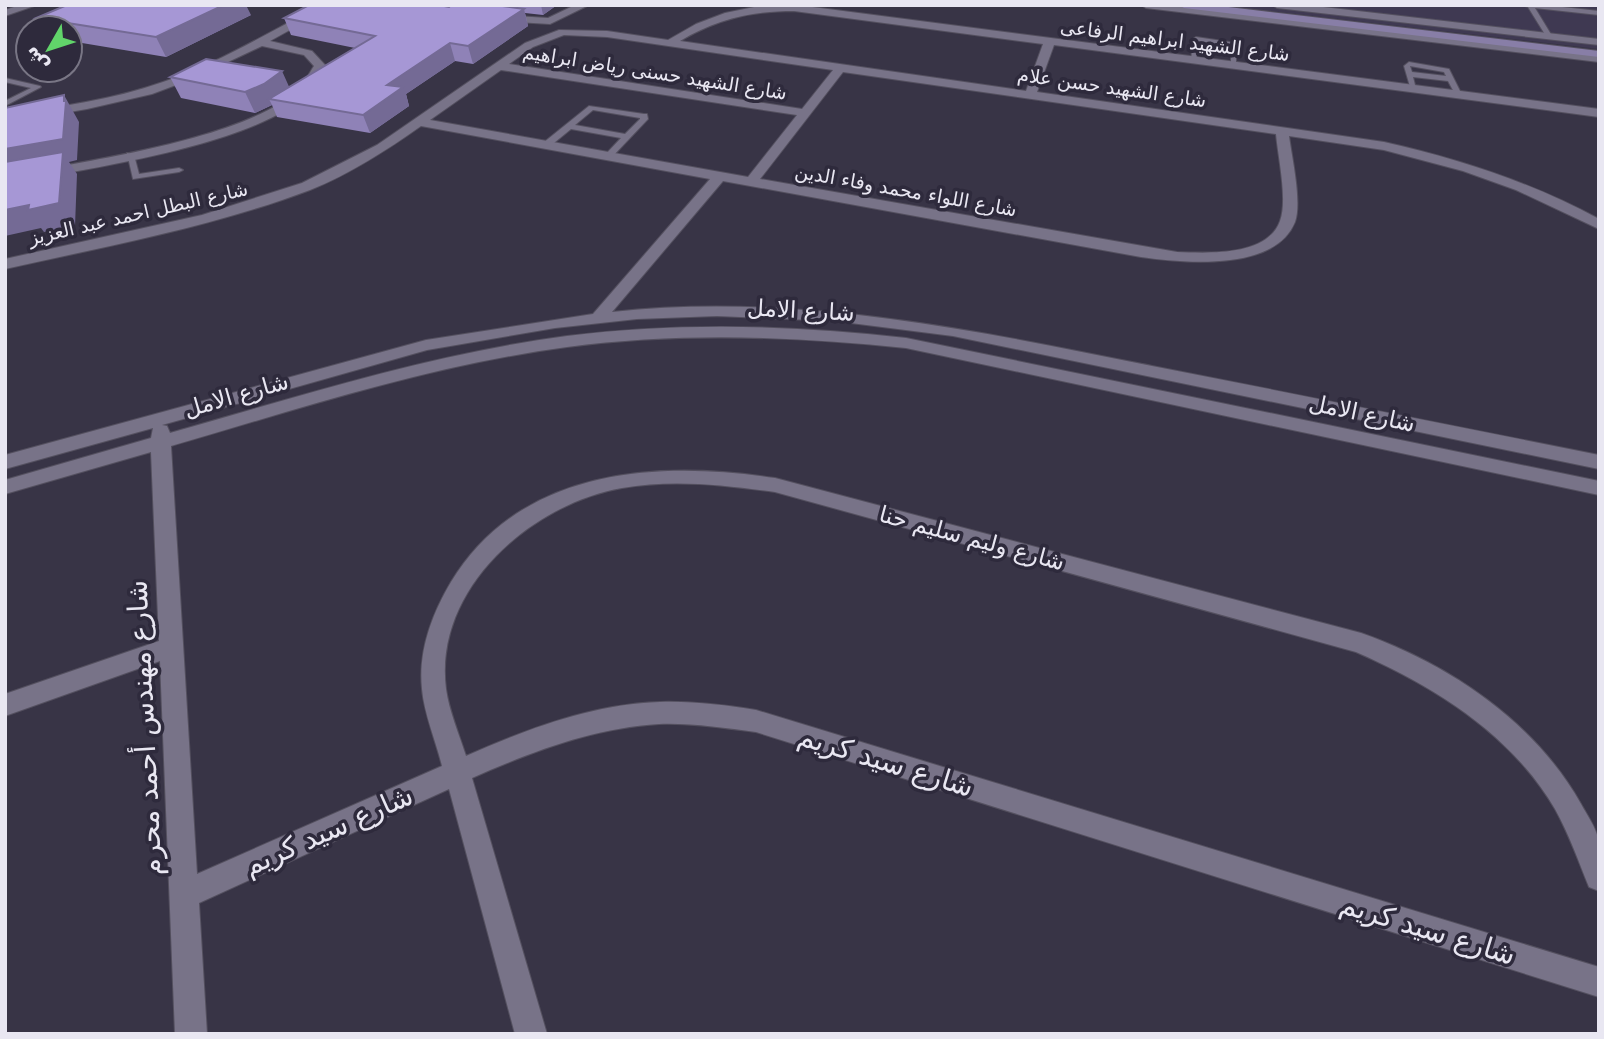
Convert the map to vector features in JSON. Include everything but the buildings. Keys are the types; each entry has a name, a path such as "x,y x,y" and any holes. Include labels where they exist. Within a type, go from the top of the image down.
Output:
{"street":[{"path":"5,13 32,5"},
{"path":"5,119 112,100 156,89 195,74 330,5"},
{"path":"1146,5 1599,59"},
{"path":"1184,5 1553,42 1599,42"},
{"path":"1233,5 1553,42 1599,54"},
{"path":"1277,5 1599,48"},
{"path":"538,29 583,6"},
{"path":"508,19 512,23 547,33 568,28 583,10 583,6"},
{"name":"شارع الشهيد ابراهيم الرفاعى","path":"670,43 715,18 744,11 810,9 1599,113"},
{"path":"495,17 551,20 568,28"},
{"name":"شارع الشهيد حسن علام","path":"568,28 1384,146 1449,161 1515,184 1599,225"},
{"name":"شارع البطل احمد عبد العزيز","path":"5,264 206,219 276,198 361,161 530,45 568,28"},
{"name":"شارع البطل احمد عبد العزيز","path":"530,45 528,42 538,29"},
{"path":"1030,95 1050,41"},
{"path":"5,180 206,138 257,119 302,92 318,72 318,61 308,53 259,42"},
{"name":"شارع الشهيد حسنى رياض ابراهيم","path":"500,66 805,113"},
{"path":"751,182 841,67"},
{"name":"شارع اللواء محمد وفاء الدين","path":"419,122 1163,256 1226,256 1259,247 1281,232 1289,214 1282,131"},
{"path":"598,318 720,176"},
{"name":"شارع الامل","path":"5,487 160,431 426,345 513,329 598,318 677,312 835,316 914,325 1599,462"},
{"name":"شارع الامل","path":"5,462 160,431 522,348 652,333 779,331 863,338 948,351 1599,488"},
{"name":"شارع مهندس أحمد محرم","path":"160,431 191,1034"},
{"name":"شارع وليم سليم حنا","path":"531,1034 434,690 434,660 440,631 451,603 466,577 485,553 533,514 589,489 648,478 712,477 789,489 1348,640 1395,656 1461,694 1522,746 1549,776 1571,810 1589,845 1599,877"},
{"path":"5,705 171,647"},
{"name":"شارع سيد كريم","path":"184,895 530,740 595,719 660,711 725,715 769,725 1599,982"}],"lane":[{"path":"1529,5 1553,42"},
{"path":"1529,5 1599,13"},
{"path":"1194,60 1195,47 1234,52 1234,65"},
{"path":"1413,89 1409,74 1452,79 1458,95"},
{"path":"5,80 38,87 5,104"},
{"path":"546,145 586,110 595,107 642,115 644,119 608,156"},
{"path":"568,126 627,137"},
{"path":"130,155 136,177 179,170"}],"shaded area":[{"path":"1219,5 1599,5 1599,49"}]}
